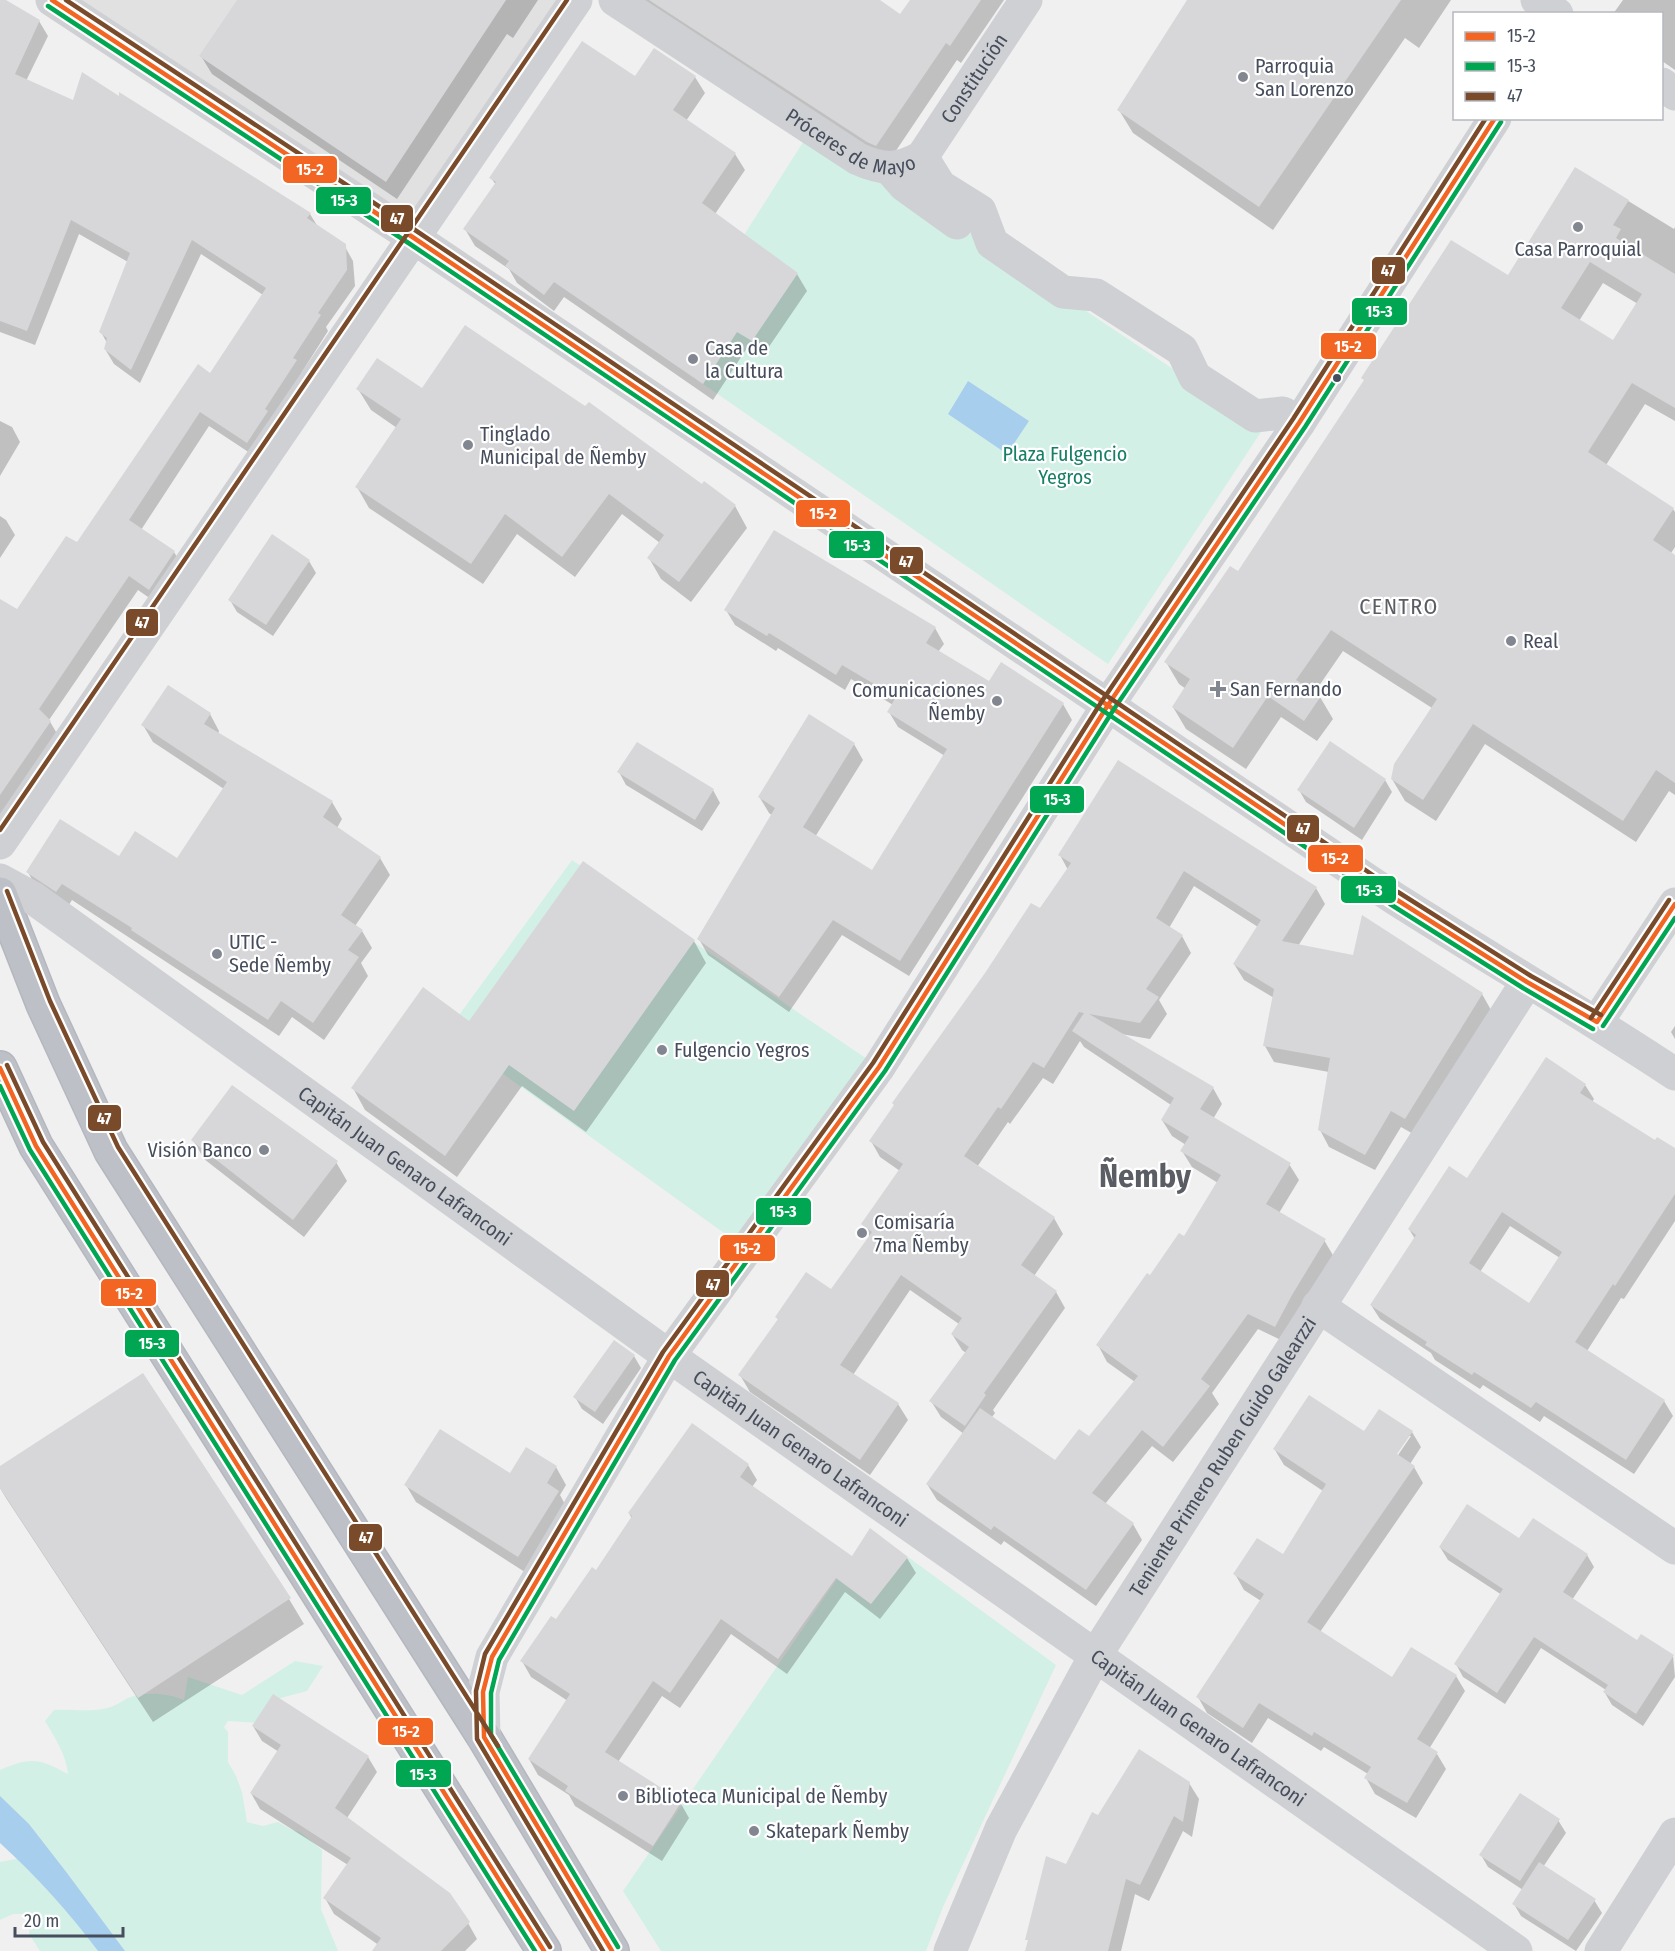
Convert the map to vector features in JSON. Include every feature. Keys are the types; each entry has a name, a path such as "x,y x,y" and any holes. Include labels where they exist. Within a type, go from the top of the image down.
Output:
{"highway":[{"path":"0,894 43,1004 111,1151 484,1737 612,1951"},
{"path":"0,1068 36,1146 544,1951"}],"street":[{"path":"52,0 414,238 1394,898 1527,982 1597,1022 1675,1074"},
{"path":"0,843 576,0"},
{"name":"Próceres de Mayo","path":"615,0 858,159 873,166 890,169 907,166 922,158 940,186 980,211 992,243 1063,292 1096,295 1182,350 1195,377 1256,416 1282,412 1293,431"},
{"name":"Constitución","path":"922,158 1026,0"},
{"path":"1537,0 1554,12"},
{"path":"1663,85 1675,94"},
{"path":"484,1737 483,1692 492,1657 669,1356 879,1067 1108,705 1293,431 1494,120"},
{"path":"890,169 904,185 921,198 1086,309 1293,431"},
{"name":"Capitán Juan Genaro Lafranconi","path":"0,880 33,898 669,1356 1516,1951"},
{"path":"1597,1022 1675,904"},
{"name":"Teniente Primero Ruben Guido Galearzzi","path":"950,1951 1001,1829 1095,1656 1527,982"},
{"path":"1318,1306 1675,1548"},
{"path":"1601,1951 1675,1834"}],"shaded area":[{"path":"52,0 576,0 414,238"}],"green space":[{"name":"Plaza Fulgencio Yegros","path":"812,128 1263,429 1108,664 703,384 737,332 699,306"},
{"name":"Fulgencio Yegros","path":"572,860 879,1067 742,1246 446,1033"},
{"path":"908,1557 1056,1665 943,1907 926,1951 661,1951 623,1891 837,1579 871,1604"},
{"path":"295,1661 323,1666 307,1691 277,1699 258,1723 228,1721 224,1727 228,1732 228,1762 242,1792 247,1822 263,1826 278,1822 300,1832 322,1850 321,1909 338,1951 40,1951 29,1934 31,1917 29,1914 13,1914 0,1920 0,1862 21,1858 0,1830 0,1770 19,1763 34,1761 68,1774 62,1753 45,1721 54,1710 106,1708 134,1696 148,1694 164,1694 184,1700 188,1677 242,1695"}],"water":[{"path":"968,381 1029,421 1007,454 948,414"},
{"path":"0,1796 29,1824 125,1951 98,1951 52,1895 0,1843"}],"building":[{"path":"0,0 6,0 40,20 15,74 73,100 82,72 119,96 119,92 311,213 307,218 346,244 347,270 318,313 321,315 293,358 297,360 265,409 268,411 247,443 200,412 129,520 175,551 149,590 129,576 39,709 51,721 0,795 0,599 17,609 66,536 77,542 198,364 210,373 266,288 192,240 131,370 104,349 107,338 99,332 130,253 71,220 27,331 0,321"},
{"path":"237,0 506,0 386,182 199,56"},
{"path":"649,0 880,0 900,14 910,0 981,0 950,46 946,43 876,146"},
{"name":"Parroquia San Lorenzo","path":"1187,0 1401,0 1259,207 1117,110"},
{"path":"582,41 635,76 654,48 696,76 673,110 736,153 702,203 798,273 752,341 737,332 703,384 554,282 544,295 505,266 509,261 463,229 496,182 489,178"},
{"path":"1575,167 1629,200 1613,225 1621,229 1616,238 1675,274 1675,408 1632,383 1588,452 1674,508 1653,540 1675,555 1675,783 1656,770 1623,821 1473,724 1423,800 1391,779 1394,764 1437,699 1331,630 1296,680 1321,696 1304,721 1268,696 1233,748 1172,707 1190,679 1164,662 1230,566 1238,571 1364,380 1361,378 1451,240 1508,275","holes":["1590,262 1642,294 1613,340 1561,308"]},
{"path":"465,325 585,406 589,402 702,484 704,481 736,505 679,582 647,558 664,535 609,494 562,557 505,514 471,564 355,487 401,419 356,389 377,358 422,388"},
{"path":"774,530 936,627 926,643 989,681 1001,662 1064,703 900,961 833,920 779,997 697,939 775,808 758,797 809,714 855,743 803,827 872,870 947,749 887,712 896,697 842,665 836,675 769,633 767,636 724,610"},
{"path":"272,534 310,560 266,625 228,600"},
{"path":"168,685 211,713 204,724 333,801 323,817 381,857 341,915 363,930 348,950 359,957 313,1023 281,1001 268,1020 131,930 132,928 62,884 56,892 26,872 60,819 119,856 135,831 177,858 227,782 141,725"},
{"path":"1330,741 1386,779 1354,828 1297,790"},
{"path":"637,742 714,789 695,820 617,772"},
{"path":"1118,760 1317,887 1282,941 1353,955 1362,915 1483,993 1405,1119 1391,1111 1365,1155 1318,1130 1330,1058 1263,1046 1274,989 1233,964 1261,920 1184,871 1156,918 1183,935 1146,989 1159,997 1140,1023 1089,1014 1214,1087 1200,1109 1291,1163 1266,1204 1326,1239 1275,1327 1248,1314 1201,1379 1210,1386 1163,1447 1142,1430 1092,1493 1134,1523 1086,1590 994,1526 991,1530 926,1484 980,1408 1055,1460 1079,1429 1089,1436 1138,1376 1096,1345 1147,1273 1150,1275 1179,1233 1184,1236 1221,1175 1180,1151 1189,1137 1161,1120 1174,1098 1072,1031 1084,1013 1079,1012 1044,1068 1033,1062 1001,1109 998,1107 964,1156 1055,1217 1021,1265 1057,1291 984,1393 986,1395 965,1426 929,1401 969,1347 951,1334 962,1318 901,1275 840,1365 899,1403 860,1460 738,1375 778,1319 775,1317 806,1272 831,1289 872,1232 861,1224 903,1164 869,1141 894,1105 892,1103 985,973 1031,903 1040,908 1071,863 1058,855"},
{"path":"583,861 695,940 574,1111 509,1065 445,1156 351,1088 423,987 469,1021"},
{"path":"1546,1057 1586,1084 1580,1093 1655,1140 1657,1137 1675,1148 1675,1194 1575,1342 1665,1400 1626,1460 1536,1402 1531,1408 1474,1372 1472,1375 1425,1345 1427,1342 1370,1305 1416,1235 1408,1229 1449,1166 1467,1178","holes":["1502,1212 1562,1252 1529,1303 1469,1263"]},
{"name":"Visión Banco","path":"232,1085 338,1161 293,1220 191,1140"},
{"path":"614,1340 635,1355 595,1412 573,1397"},
{"path":"143,1373 291,1598 138,1698 0,1488 0,1466"},
{"path":"1309,1395 1364,1431 1379,1409 1413,1431 1397,1454 1415,1466 1307,1622 1392,1677 1411,1647 1457,1675 1417,1739 1438,1752 1407,1803 1364,1778 1371,1767 1314,1732 1312,1736 1259,1703 1243,1728 1196,1697 1264,1594 1233,1574 1257,1538 1283,1554 1326,1484 1273,1449"},
{"path":"692,1423 749,1464 740,1477 852,1556 870,1528 908,1557 871,1604 836,1578 778,1659 721,1619 670,1693 653,1681 605,1752 682,1801 653,1846 565,1791 568,1786 528,1759 570,1694 520,1661 551,1616 556,1619 592,1567 596,1570 632,1516 628,1513"},
{"path":"440,1429 510,1473 526,1447 557,1466 547,1483 559,1491 518,1557 404,1485"},
{"path":"1467,1504 1519,1538 1533,1518 1588,1554 1563,1592 1637,1640 1641,1634 1674,1655 1636,1714 1603,1692 1608,1685 1534,1637 1497,1693 1454,1664 1503,1589 1439,1547"},
{"path":"273,1694 369,1756 335,1808 450,1893 470,1922 441,1951 372,1951 381,1938 323,1898 351,1858 250,1793 281,1745 252,1726"},
{"path":"1139,1749 1190,1782 1183,1822 1174,1816 1140,1885 1126,1879 1108,1951 1025,1951 1028,1940 1025,1940 1046,1856 1066,1864 1092,1812 1098,1815"},
{"path":"1520,1793 1560,1819 1520,1881 1479,1855"},
{"path":"1539,1862 1596,1899 1568,1940 1512,1904"}],"transit line":[{"name":"15-2","path":"52,0 414,238 1394,898 1527,982 1597,1022"},
{"name":"47","path":"66,0 418,232 1398,892 1531,976 1601,1015"},
{"name":"47","path":"0,830 567,0"},
{"name":"15-3","path":"48,6 410,244 1390,904 1593,1029"},
{"name":"47","path":"603,1951 477,1739 476,1691 485,1654 663,1352 873,1063 1102,701 1293,419 1485,120"},
{"name":"15-2","path":"612,1951 484,1737 483,1692 492,1657 669,1356 879,1067 1108,705 1299,423 1494,120"},
{"name":"15-3","path":"618,1947 491,1735 491,1693 499,1660 675,1360 885,1071 1114,709 1305,427 1501,122"},
{"name":"47","path":"7,891 50,1001 118,1147 498,1746"},
{"name":"47","path":"1591,1018 1669,900"},
{"name":"15-2","path":"1597,1022 1675,904"},
{"name":"15-3","path":"1603,1026 1675,918"},
{"name":"47","path":"7,1065 43,1142 550,1947"},
{"name":"15-2","path":"0,1068 36,1146 544,1951"},
{"name":"15-3","path":"0,1086 30,1150 535,1951"}],"place":[{"name":"Parroquia San Lorenzo","path":"1243,77"},
{"name":"Casa Parroquial","path":"1578,227"},
{"name":"Casa de la Cultura","path":"693,359"},
{"name":"Tinglado Municipal de Ñemby","path":"468,445"},
{"name":"Real","path":"1511,641"},
{"name":"San Fernando","path":"1218,689"},
{"name":"Comunicaciones Ñemby","path":"997,701"},
{"name":"UTIC - Sede Ñemby","path":"217,954"},
{"name":"Fulgencio Yegros","path":"662,1050"},
{"name":"Visión Banco","path":"264,1150"},
{"name":"Comisaría 7ma Ñemby","path":"862,1233"},
{"name":"Biblioteca Municipal de Ñemby","path":"623,1796"},
{"name":"Skatepark Ñemby","path":"754,1831"}],"district":[{"name":"CENTRO","path":"1399,606"},
{"name":"Ñemby","path":"1145,1176"}]}
